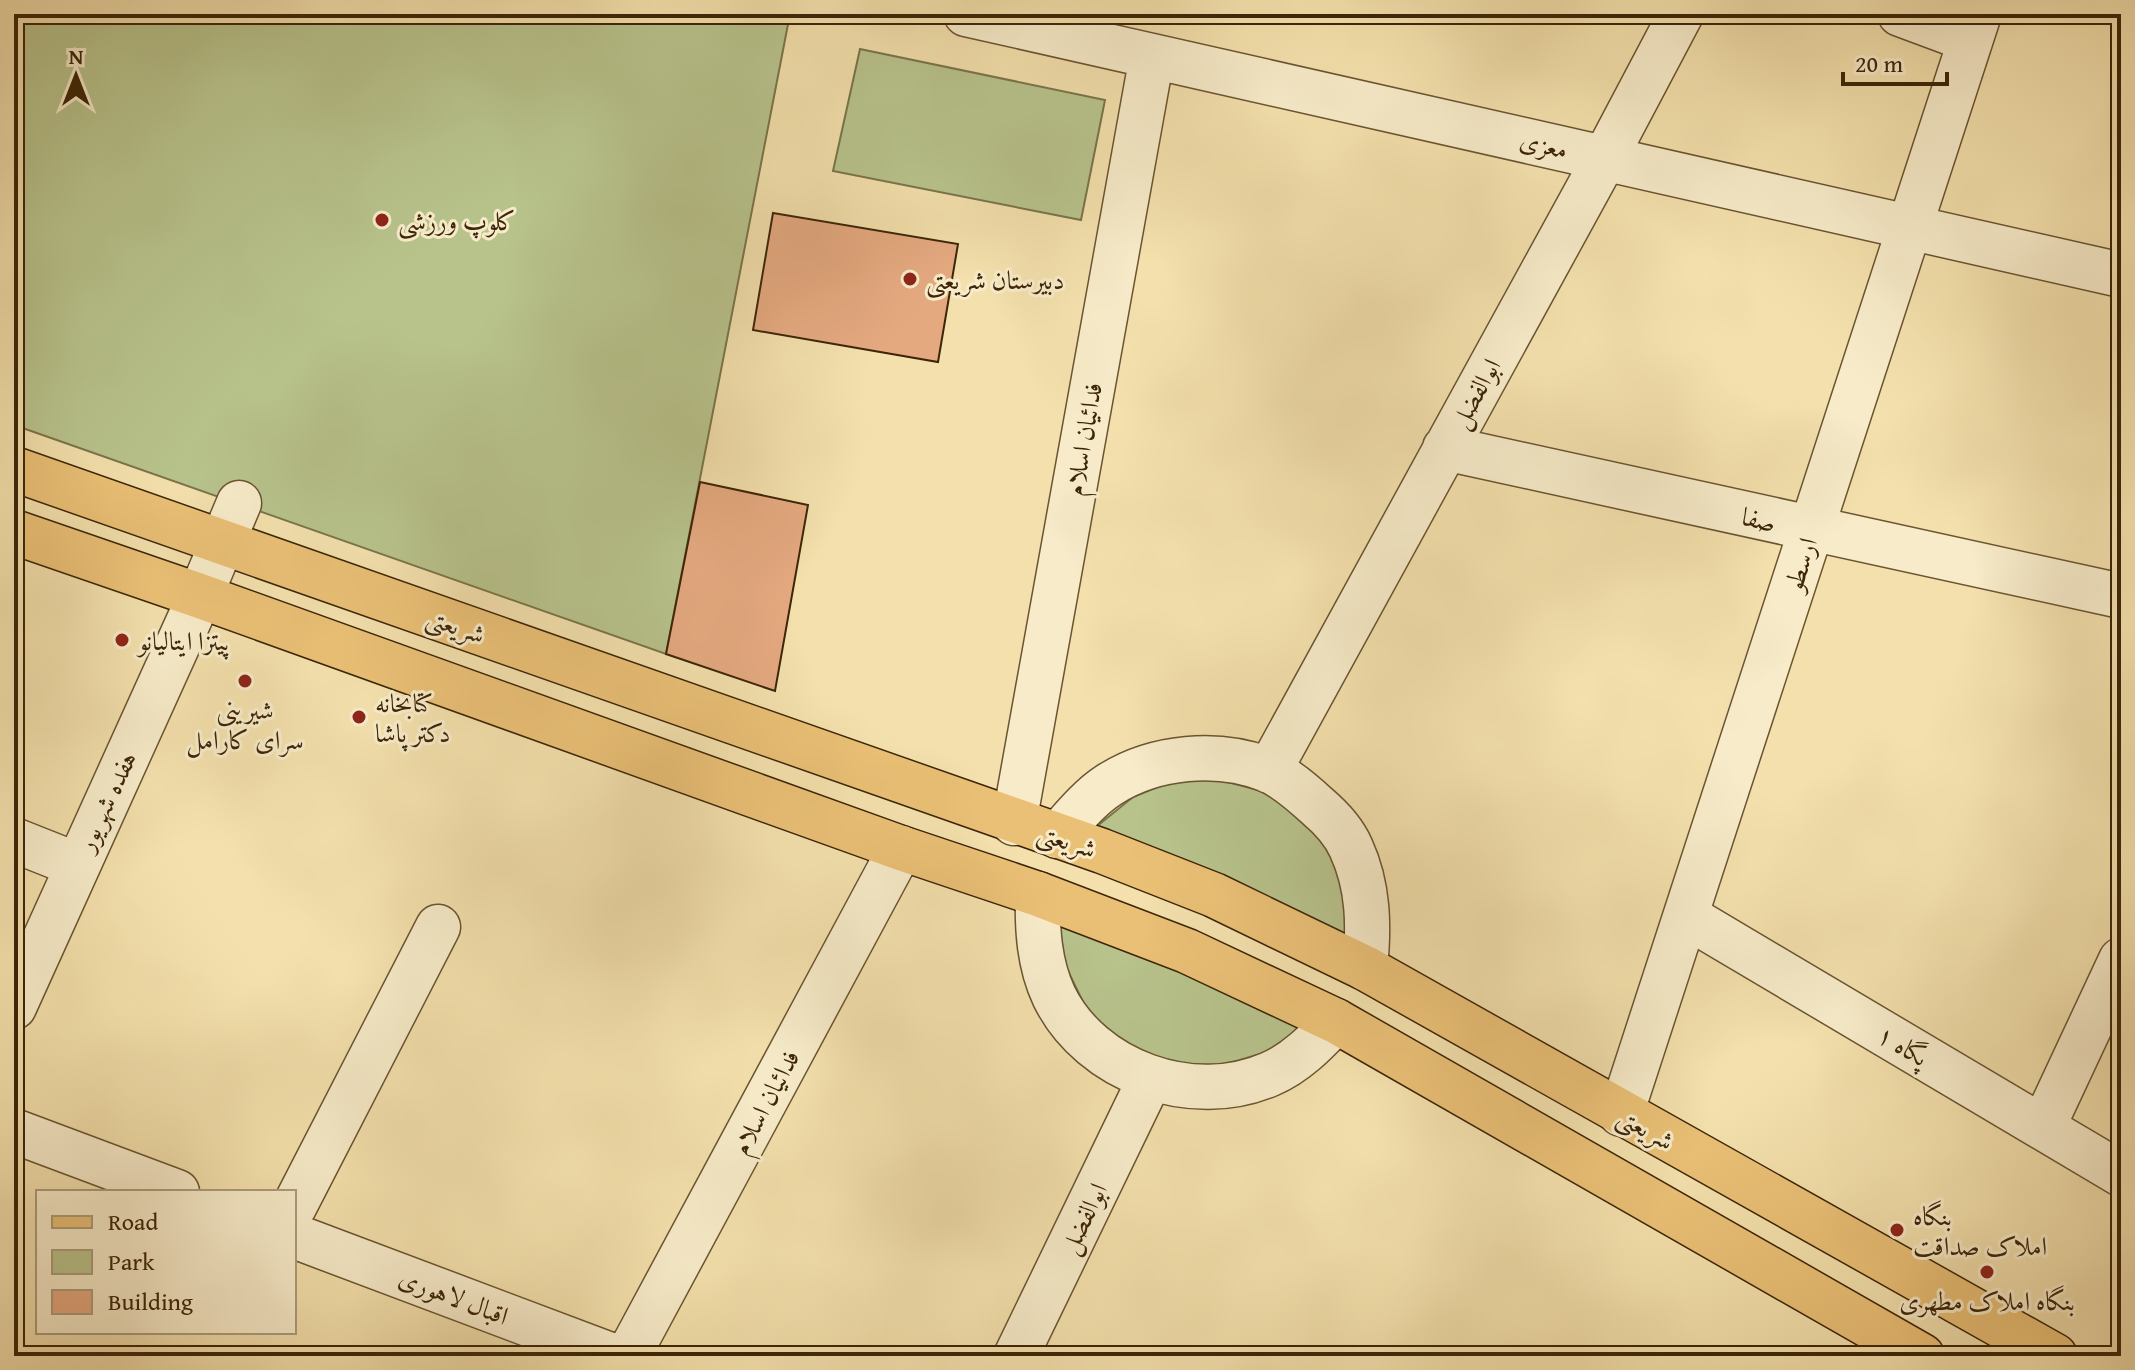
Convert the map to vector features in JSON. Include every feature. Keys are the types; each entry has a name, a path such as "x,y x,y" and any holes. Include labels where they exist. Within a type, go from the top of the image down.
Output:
{"main road":[{"name":"شریعتی","path":"14,469 1057,836 1214,895 1365,968 2055,1356"},
{"path":"14,532 1038,894 1187,951 1336,1021 1922,1356"}],"street":[{"name":"معزی","path":"966,14 2121,275"},
{"name":"ابوالفضل","path":"1269,771 1681,14"},
{"path":"1900,14 1975,27"},
{"name":"ارسطو","path":"1621,1114 1975,27"},
{"name":"فدائیان اسلام","path":"1014,823 1152,56"},
{"name":"صفا","path":"1445,448 2121,596"},
{"name":"هفده شهریور","path":"14,1007 239,503"},
{"path":"1057,836 1085,805 1109,785 1141,769 1203,758 1237,762 1269,771 1299,790 1329,816 1350,845 1363,879 1369,930 1365,968"},
{"path":"14,840 77,865"},
{"name":"فدائیان اسلام","path":"628,1356 901,848"},
{"path":"1038,894 1037,929 1043,964 1055,998 1082,1034 1115,1062 1150,1079 1193,1086 1229,1085 1269,1075 1307,1051 1336,1021"},
{"name":"پگاه ۱","path":"1686,916 2121,1174"},
{"path":"296,1203 438,927"},
{"path":"2043,1127 2121,960"},
{"name":"ابوالفضل","path":"1016,1356 1150,1079"},
{"path":"14,1131 172,1190"},
{"name":"اقبال لاهوری","path":"296,1237 613,1356"}],"green space":[{"name":"کلوپ ورزشی","path":"14,14 790,14 666,654 14,425"},
{"path":"860,49 1105,100 1081,220 833,171"},
{"path":"1216,779 1262,791 1299,814 1328,849 1345,892 1345,943 1091,831 1133,797 1170,782"},
{"path":"1058,916 1307,1023 1267,1052 1219,1066 1169,1063 1124,1044 1087,1010 1065,965"}],"building":[{"path":"773,213 958,244 938,362 753,330"},
{"path":"700,482 808,505 775,691 666,654"}],"place":[{"name":"کلوپ ورزشی","path":"382,220"},
{"name":"دبیرستان شریعتی","path":"910,279"},
{"name":"پیتزا ایتالیانو","path":"122,640"},
{"name":"شیرینی سرای کارامل","path":"245,681"},
{"name":"کتابخانه دکتر پاشا","path":"359,717"},
{"name":"بنگاه املاک صداقت","path":"1897,1230"},
{"name":"بنگاه املاک مطهری","path":"1987,1272"}]}
